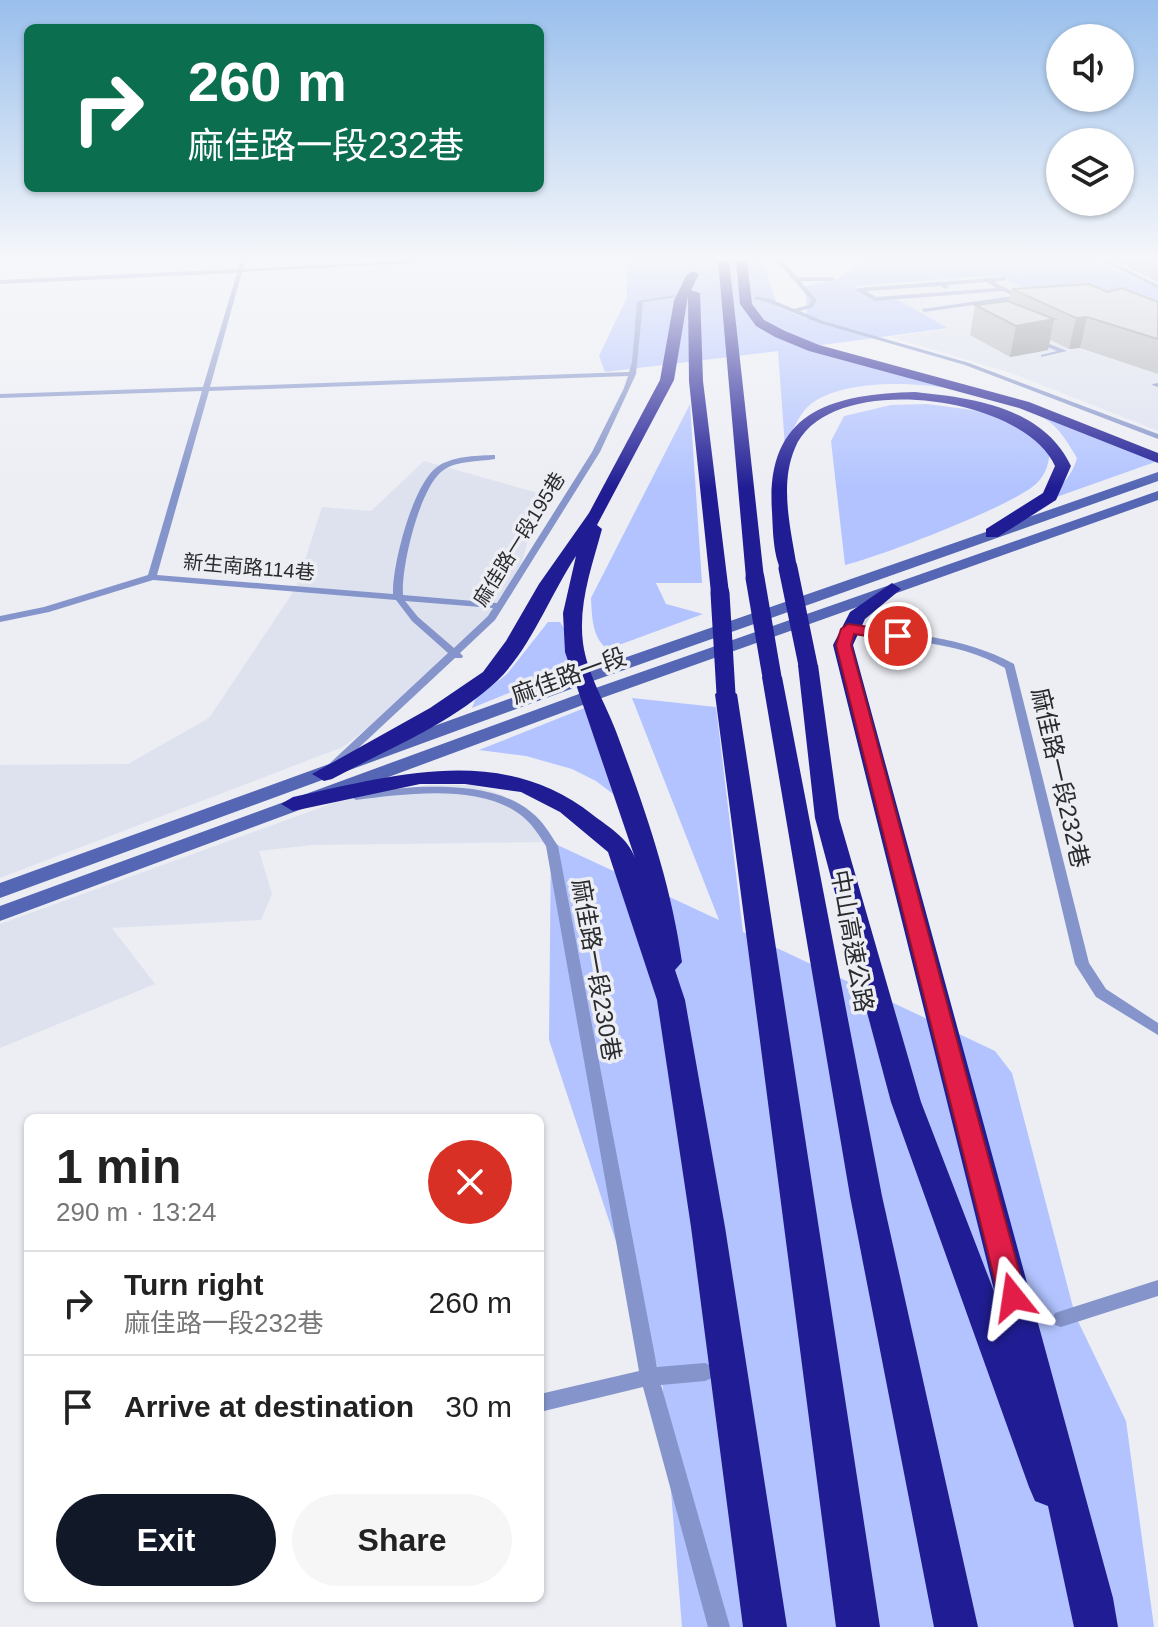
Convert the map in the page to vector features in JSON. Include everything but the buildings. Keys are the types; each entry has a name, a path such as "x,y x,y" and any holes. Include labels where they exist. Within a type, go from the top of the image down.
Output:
{"highway":[{"path":"324,774 438,713 490,676 597,513 667,380 674,336"},
{"path":"695,336 696,381 720,593 726,694 858,1627"},
{"name":"中山高速公路","path":"731,336 755,578 772,677 866,1196 956,1627"},
{"path":"785,336 814,348 1065,418 1158,440"},
{"path":"992,533 1050,496 1063,466 1055,449 1021,421 986,407 929,398 871,399 828,410 812,419 797,431 787,450 779,482 788,568 808,665 827,818 906,1102 1094,1612"},
{"path":"1065,418 1158,458"},
{"path":"597,513 572,612 572,641 636,819 664,923 671,1000 708,1227 765,1627"},
{"path":"892,589 857,616 848,629 843,645 1094,1612"},
{"path":"293,804 420,777 465,777 527,786 568,807 619,848 671,1000"}],"main road":[{"name":"麻佳路一段","path":"0,914 992,533 1158,476"},
{"name":"麻佳路一段","path":"0,891 324,774 892,589 1158,495"}],"lane":[{"path":"152,577 220,336"},
{"name":"麻佳路一段195巷","path":"324,774 481,629 500,606 596,452 633,374 637,336"},
{"path":"875,336 967,364 1158,440"},
{"path":"1026,336 1064,351 1043,356"},
{"path":"0,396 633,374"},
{"path":"458,656 423,626 398,597 397,566 436,471 454,462 492,457"},
{"name":"新生南路114巷","path":"0,619 46,610 152,577 500,606"},
{"name":"麻佳路一段232巷","path":"848,629 976,652 997,657 1010,666 1082,964 1101,993 1158,1030"},
{"name":"麻佳路一段230巷","path":"293,804 410,790 476,795 519,809 538,824 552,846 649,1377 719,1627"},
{"path":"1061,1319 1158,1288"},
{"path":"544,1402 649,1377 705,1372"}],"shaded area":[{"path":"609,336 889,336 814,346 1019,401 1158,461 1031,506 1065,481 1077,458 1053,425 1020,406 961,390 896,384 865,386 838,391 809,405 785,447 778,351 605,372 599,356"},
{"path":"1158,336 1158,431 1017,375 891,337"},
{"path":"690,404 702,583 656,583 666,604 703,614 608,649 596,633 591,598"},
{"path":"927,404 973,410 1006,419 1050,449 1045,471 1037,483 1024,493 976,517 845,565 831,441 844,416 891,405"},
{"path":"424,461 542,494 512,594 396,706 343,747 0,878 0,765 128,764 209,718 296,588 322,507 371,511"},
{"path":"548,622 560,622 585,662 472,708 476,698 507,674"},
{"path":"632,698 716,707 743,932 995,1051 1012,1073 1075,1315 1126,1421 1154,1627 682,1627 662,1380 549,1040 551,842 719,920"},
{"path":"602,701 642,816 596,781 572,769 526,756 479,750"},
{"path":"430,785 472,785 503,795 533,818 551,842 312,845 259,851 272,894 261,920 112,928 155,984 0,1048 0,924 347,798"}],"route":[{"path":"898,636 848,629 843,645 1013,1297"}]}
